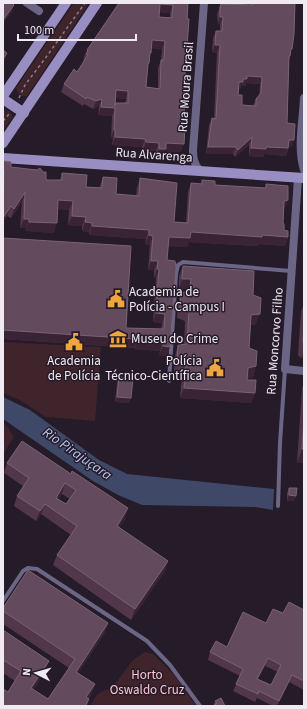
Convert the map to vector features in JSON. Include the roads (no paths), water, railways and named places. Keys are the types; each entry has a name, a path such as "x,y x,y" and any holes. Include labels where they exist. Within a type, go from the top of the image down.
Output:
{"main road":[{"path":"3,96 66,3"},
{"path":"3,143 97,3"},
{"path":"3,99 24,113"},
{"name":"Rua Alvarenga","path":"3,158 200,171 302,175"}],"street":[{"path":"27,3 39,11"},
{"name":"Rua Moura Brasil","path":"200,171 193,160 193,150 204,3"},
{"name":"Rua Moncorvo Filho","path":"285,369 291,271 302,175 301,146 304,98"},
{"path":"285,369 304,371"}],"lane":[{"path":"169,381 176,274 178,265 183,262 291,271"},
{"name":"Rua Moncorvo Filho","path":"278,506 280,443 285,369"},
{"path":"3,601 23,571 28,568 37,569 146,641 170,665 200,706"}],"water":[{"name":"Rio Pirajuçara","path":"3,397 30,410 99,460 127,474 274,489 273,510 255,507 142,505 118,495 93,481 3,419"}],"place":[{"name":"Academia de Polícia - Campus I","path":"116,299"},
{"name":"Museu do Crime","path":"118,339"},
{"name":"Academia de Polícia","path":"74,342"},
{"name":"Polícia Técnico-Científica","path":"215,368"}],"park label":[{"name":"Horto Oswaldo Cruz","path":"147,682"}]}
